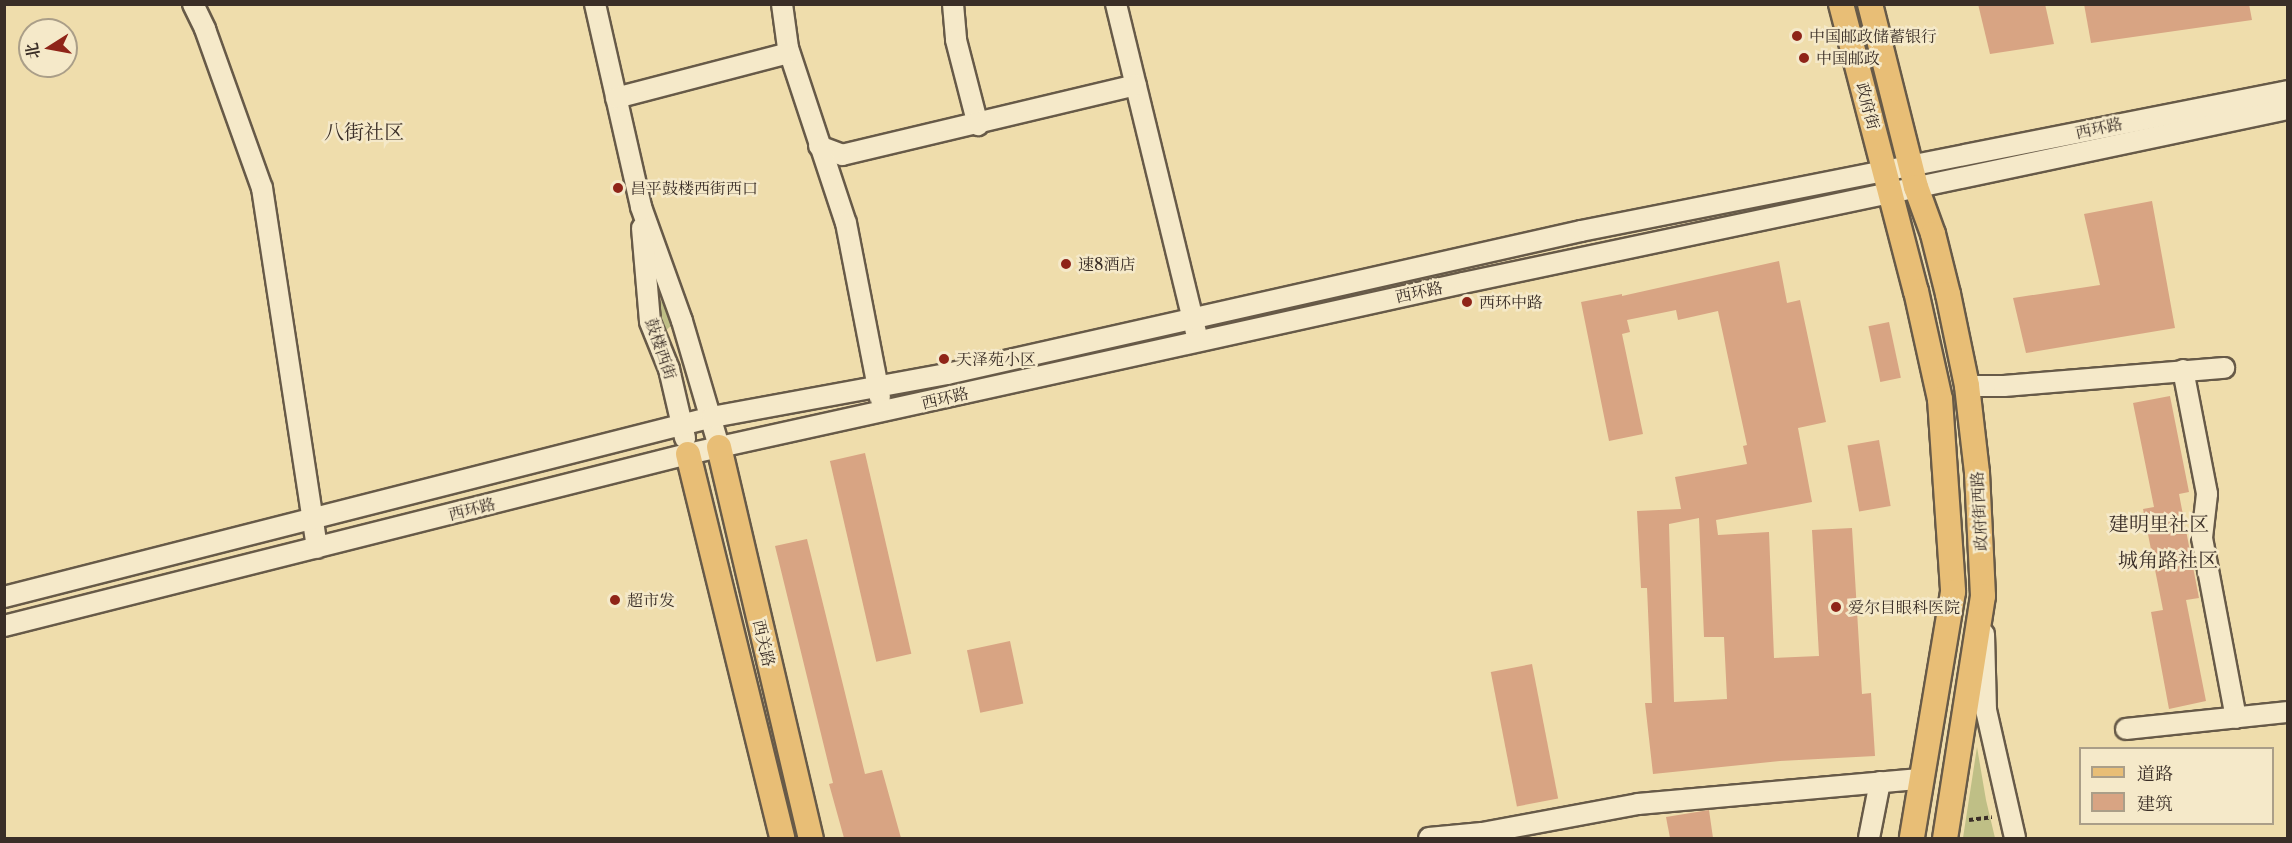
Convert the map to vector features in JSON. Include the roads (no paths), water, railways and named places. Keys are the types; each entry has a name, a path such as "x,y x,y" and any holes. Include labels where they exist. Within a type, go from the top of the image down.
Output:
{"main road":[{"name":"政府街","path":"1841,4 1887,182"},
{"name":"政府街","path":"1870,4 1914,177"},
{"name":"政府街西路","path":"1914,177 1933,234 1967,386 1977,473 1983,596 1945,838"},
{"name":"政府街西路","path":"1887,182 1940,399 1953,592 1920,779 1912,838"},
{"name":"西关路","path":"719,447 811,838"},
{"name":"西关路","path":"688,454 782,838"}],"street":[{"path":"193,4 205,29 262,188 317,548"},
{"name":"鼓楼西街","path":"595,4 641,207 682,321 719,447"},
{"path":"782,4 789,53 846,223 882,412"},
{"path":"953,4 956,40 978,125"},
{"path":"1116,4 1199,340"},
{"path":"616,98 789,53"},
{"path":"819,146 842,155 978,125 1136,85"},
{"name":"西环路","path":"1914,177 2288,91"},
{"name":"西环路","path":"1914,177 2288,109"},
{"path":"1887,182 1914,177"},
{"name":"西环路","path":"4,597 712,417 947,374 1581,231 1887,182"},
{"name":"西环路","path":"4,626 688,454 882,412 1887,182"},
{"name":"鼓楼西街","path":"641,207 650,322 669,369 688,454"},
{"path":"1967,386 2004,386 2224,368"},
{"path":"2182,370 2207,494 2202,538 2236,718"},
{"path":"1983,596 1986,710 2015,838"},
{"path":"2126,729 2288,712"},
{"path":"1430,838 1482,833 1638,804 1920,779"},
{"path":"1869,838 1880,782"}],"place":[{"name":"中国邮政储蓄银行","path":"1797,36"},
{"name":"中国邮政","path":"1804,58"},
{"name":"昌平鼓楼西街西口","path":"618,188"},
{"name":"速8酒店","path":"1066,264"},
{"name":"西环中路","path":"1467,302"},
{"name":"天泽苑小区","path":"944,359"},
{"name":"超市发","path":"615,600"},
{"name":"爱尔目眼科医院","path":"1836,607"}],"district":[{"name":"八街社区","path":"364,132"},
{"name":"建明里社区","path":"2159,524"},
{"name":"城角路社区","path":"2168,560"}]}
